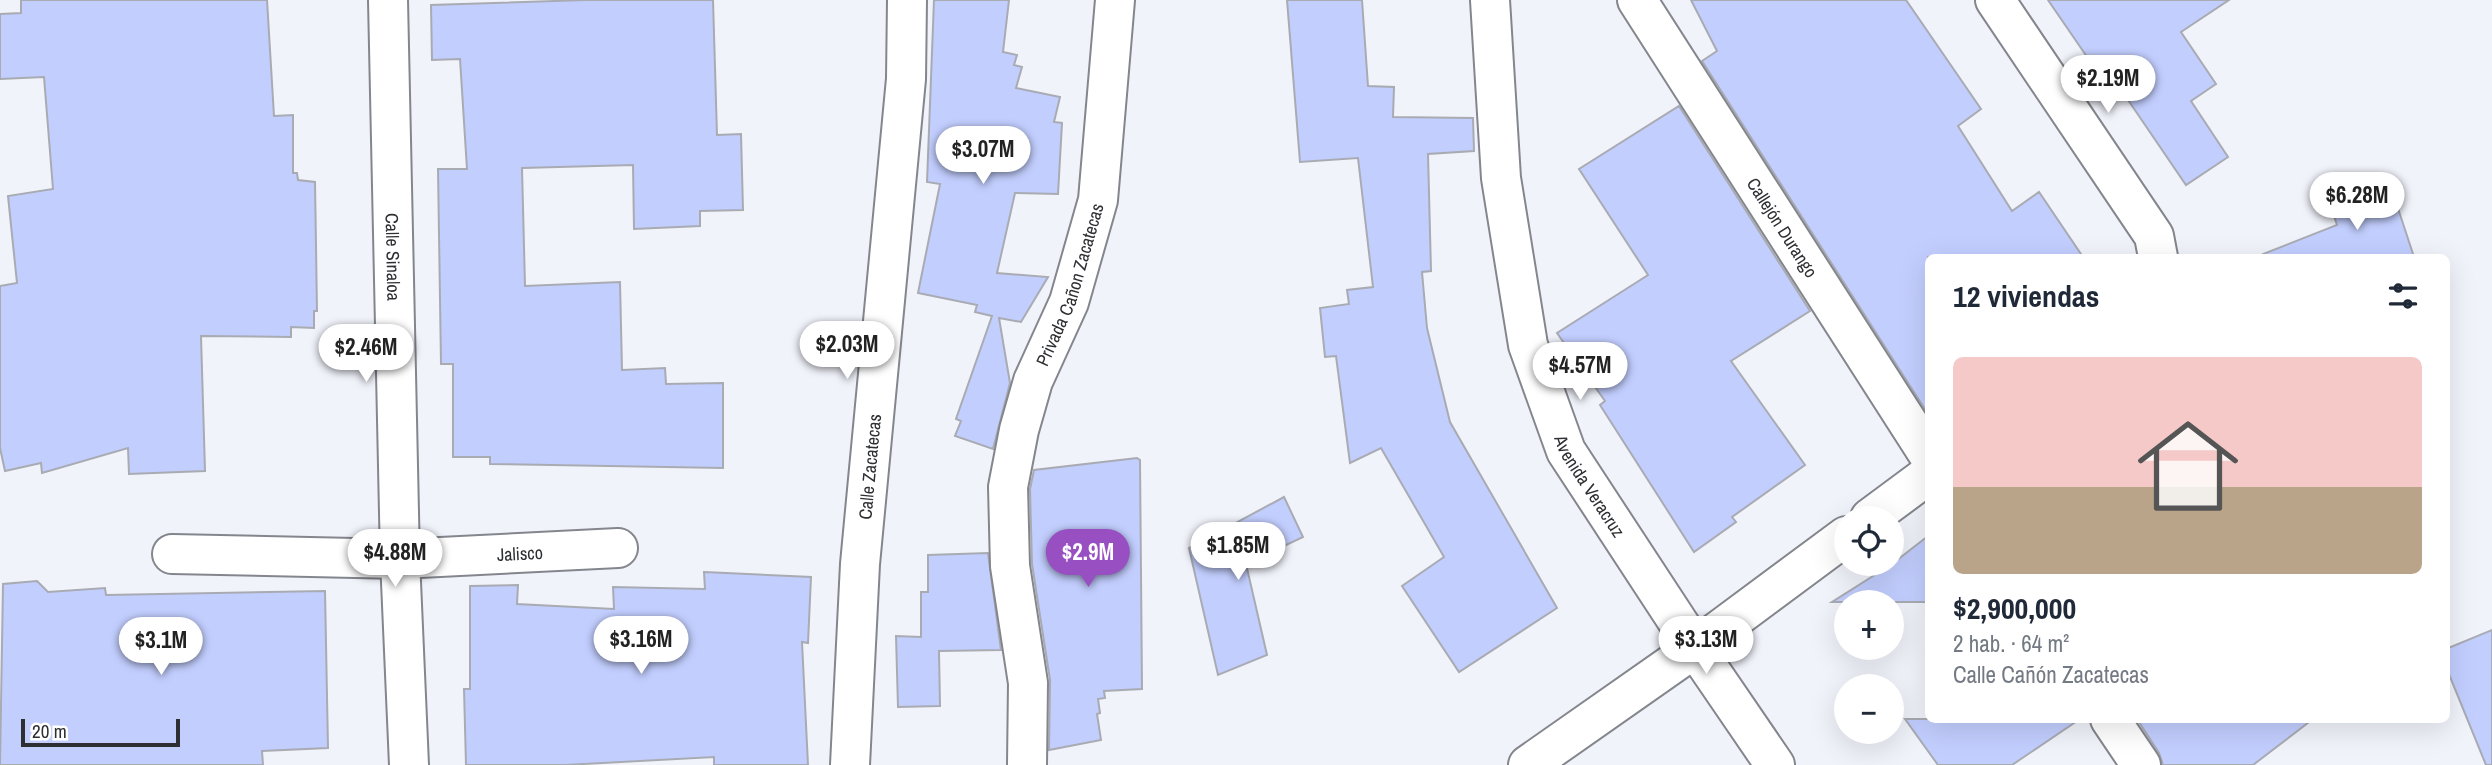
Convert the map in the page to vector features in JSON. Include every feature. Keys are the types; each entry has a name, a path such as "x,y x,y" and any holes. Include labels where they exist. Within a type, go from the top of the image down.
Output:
{"street":[{"name":"Calle Sinaloa","path":"388,0 400,559 409,765"},
{"name":"Calle Zacatecas","path":"850,765 860,564 906,79 908,0"},
{"name":"Privada Cañon Zacatecas","path":"1027,765 1028,683 1010,566 1008,487 1019,430 1033,381 1069,302 1098,200 1115,0"},
{"name":"Avenida Veracruz","path":"1490,0 1501,178 1528,345 1566,451 1695,648 1776,765"},
{"name":"Callejón Durango","path":"1637,0 1925,449"},
{"path":"1995,0 2154,236 2157,254"},
{"path":"1886,506 1925,477"},
{"path":"1528,765 1695,648 1834,545"},
{"name":"Jalisco","path":"172,554 400,559 618,548"},
{"path":"2113,723 2141,765"}],"building":[{"path":"21,0 267,0 274,116 293,115 293,173 297,173 298,180 315,182 317,311 314,311 314,328 291,327 291,337 201,336 205,471 129,474 128,448 42,473 41,463 5,471 0,448 0,286 17,283 8,196 53,189 44,77 0,79 0,14 21,13"},
{"path":"585,0 713,0 717,135 741,134 743,210 700,211 700,226 634,229 633,165 522,168 525,286 620,282 622,370 665,368 666,384 723,383 723,468 490,464 490,457 453,457 453,364 441,364 438,169 467,169 460,59 432,60 431,5"},
{"path":"934,0 1009,0 1003,52 1017,55 1014,65 1022,67 1016,88 1060,97 1054,122 1062,123 1058,194 1015,193 997,273 1048,277 1021,322 999,318 1010,383 993,449 955,436 961,421 956,419 992,316 975,312 977,305 918,293 940,184 927,182"},
{"path":"1287,0 1362,0 1368,86 1394,87 1393,117 1473,118 1474,151 1428,154 1431,271 1422,272 1427,328 1450,422 1557,608 1459,672 1402,586 1444,557 1381,448 1350,463 1336,356 1325,357 1320,308 1349,304 1347,290 1373,287 1358,158 1300,162"},
{"path":"1691,0 1906,0 1981,109 1958,126 2012,211 2039,192 2081,254 1925,254 1925,409 1702,61 1717,51"},
{"path":"2048,0 2229,0 2181,32 2216,84 2191,101 2228,157 2186,185 2126,97 2122,99 2111,78 2105,83"},
{"path":"1679,106 1810,311 1731,361 1805,465 1732,517 1736,522 1694,552 1600,405 1605,401 1557,333 1648,275 1579,169"},
{"path":"2391,187 2413,254 2263,254 2337,225 2331,207"},
{"path":"1137,458 1140,460 1142,689 1104,691 1105,698 1098,699 1100,713 1097,714 1101,740 1049,750 1050,680 1032,564 1030,489 1034,470"},
{"path":"1284,497 1303,537 1246,564 1267,655 1218,675 1189,548"},
{"path":"1925,538 1925,602 1904,602 1904,590 1851,590 1873,576 1904,576 1904,555"},
{"path":"988,553 1001,650 939,651 940,706 898,707 896,636 921,637 921,592 928,592 928,555"},
{"path":"704,572 811,577 808,643 802,642 808,765 714,765 714,757 565,765 466,765 464,689 470,689 470,586 518,585 517,604 614,609 613,587 705,589"},
{"path":"37,581 48,592 105,588 106,595 325,591 328,748 262,751 263,765 0,765 3,584"},
{"path":"2492,630 2492,765 2486,765 2450,677 2450,647"},
{"path":"1905,719 1925,719 1925,723 2074,723 2012,765 1938,765"},
{"path":"2140,723 2308,723 2253,765 2163,765 2159,753"}]}
